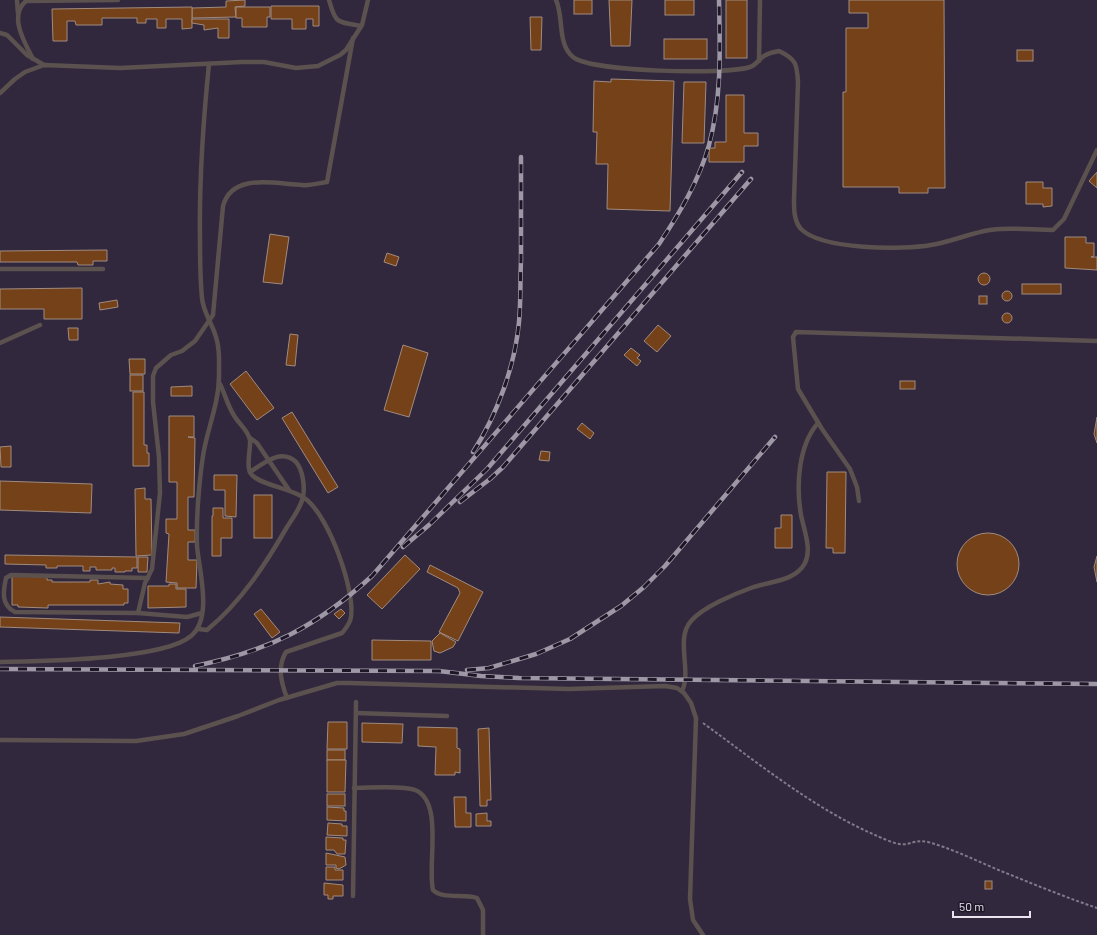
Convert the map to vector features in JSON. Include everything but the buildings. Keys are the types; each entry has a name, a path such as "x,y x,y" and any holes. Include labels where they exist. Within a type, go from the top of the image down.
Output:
{"lane":[{"path":"18,0 18,16 23,41 33,59"},
{"path":"18,16 23,4 30,0 118,0"},
{"path":"329,0 332,14 338,21 361,26"},
{"path":"0,93 15,78 25,72 44,65 120,68 264,62 296,68 318,66 340,55 354,38 361,26 368,0"},
{"path":"556,0 567,50 573,57 588,63 613,68 720,71 751,67 764,56 779,52 787,55 796,63 798,82 798,116 795,150 795,215 800,228 805,232 827,241 856,247 891,248 931,245 990,230 1053,230 1064,219 1097,150"},
{"path":"759,61 760,0"},
{"path":"0,33 7,35 33,59 44,65"},
{"path":"138,613 142,594 152,569 160,493 159,457 153,402 153,376 156,368 171,355 182,351 195,341 214,315 223,212 225,199 228,194 237,186 251,183 304,185 327,182 354,38"},
{"path":"0,662 53,660 135,653 178,644 191,636 198,629 202,613 202,589 197,544 203,456 218,398 219,383 219,355 216,336 204,309 202,299 200,192 203,124 209,64"},
{"path":"0,269 103,269"},
{"path":"0,343 40,325"},
{"path":"859,501 857,487 850,469 818,422 798,389 793,336 796,332 1097,341"},
{"path":"219,383 235,417 245,428 250,438 250,472 252,476 267,483 289,490 303,498 320,514 345,572 351,595 350,618 347,627 342,633 286,652 282,660 280,670 282,684 287,698"},
{"path":"682,691 686,680 684,644 685,630 690,622 701,612 751,588 788,578 797,572 805,563 808,551 800,501 801,463 804,449 812,429 818,422"},
{"path":"250,438 257,443 270,460 289,490"},
{"path":"198,629 207,630 232,608 267,562 303,498 302,474 296,463 286,456 277,456 250,472"},
{"path":"148,578 11,575 6,578 4,602 7,608 15,612 138,613 188,617 202,613"},
{"path":"0,740 136,741 184,734 287,698 337,683 569,689 665,686 677,688 682,691 691,703 696,718 690,899 694,920 703,935"},
{"path":"353,896 356,702"},
{"path":"356,713 447,716"},
{"path":"354,788 409,788 422,793 427,798 432,811 433,890 441,894 477,898 483,910 483,935"}],"path":[{"path":"696,718 797,791 842,819 894,842 907,844 914,841 926,842 959,853 1054,893 1097,908"}],"shaded area":[{"path":"0,0 1097,0 1097,935 0,935"}],"railway":[{"path":"195,666 246,653 290,634 311,623 331,609 372,576 659,244 688,197 700,171 709,145 718,91 720,55 719,0"},
{"path":"473,452 482,438 504,390 514,356 517,339 521,261 521,157"},
{"path":"403,547 429,525 487,469 742,172"},
{"path":"460,502 503,467 751,179"},
{"path":"467,670 489,668 536,654 570,639 621,606 644,587 665,566 775,437"},
{"path":"0,669 439,671 481,676 519,678 1097,684"}]}
